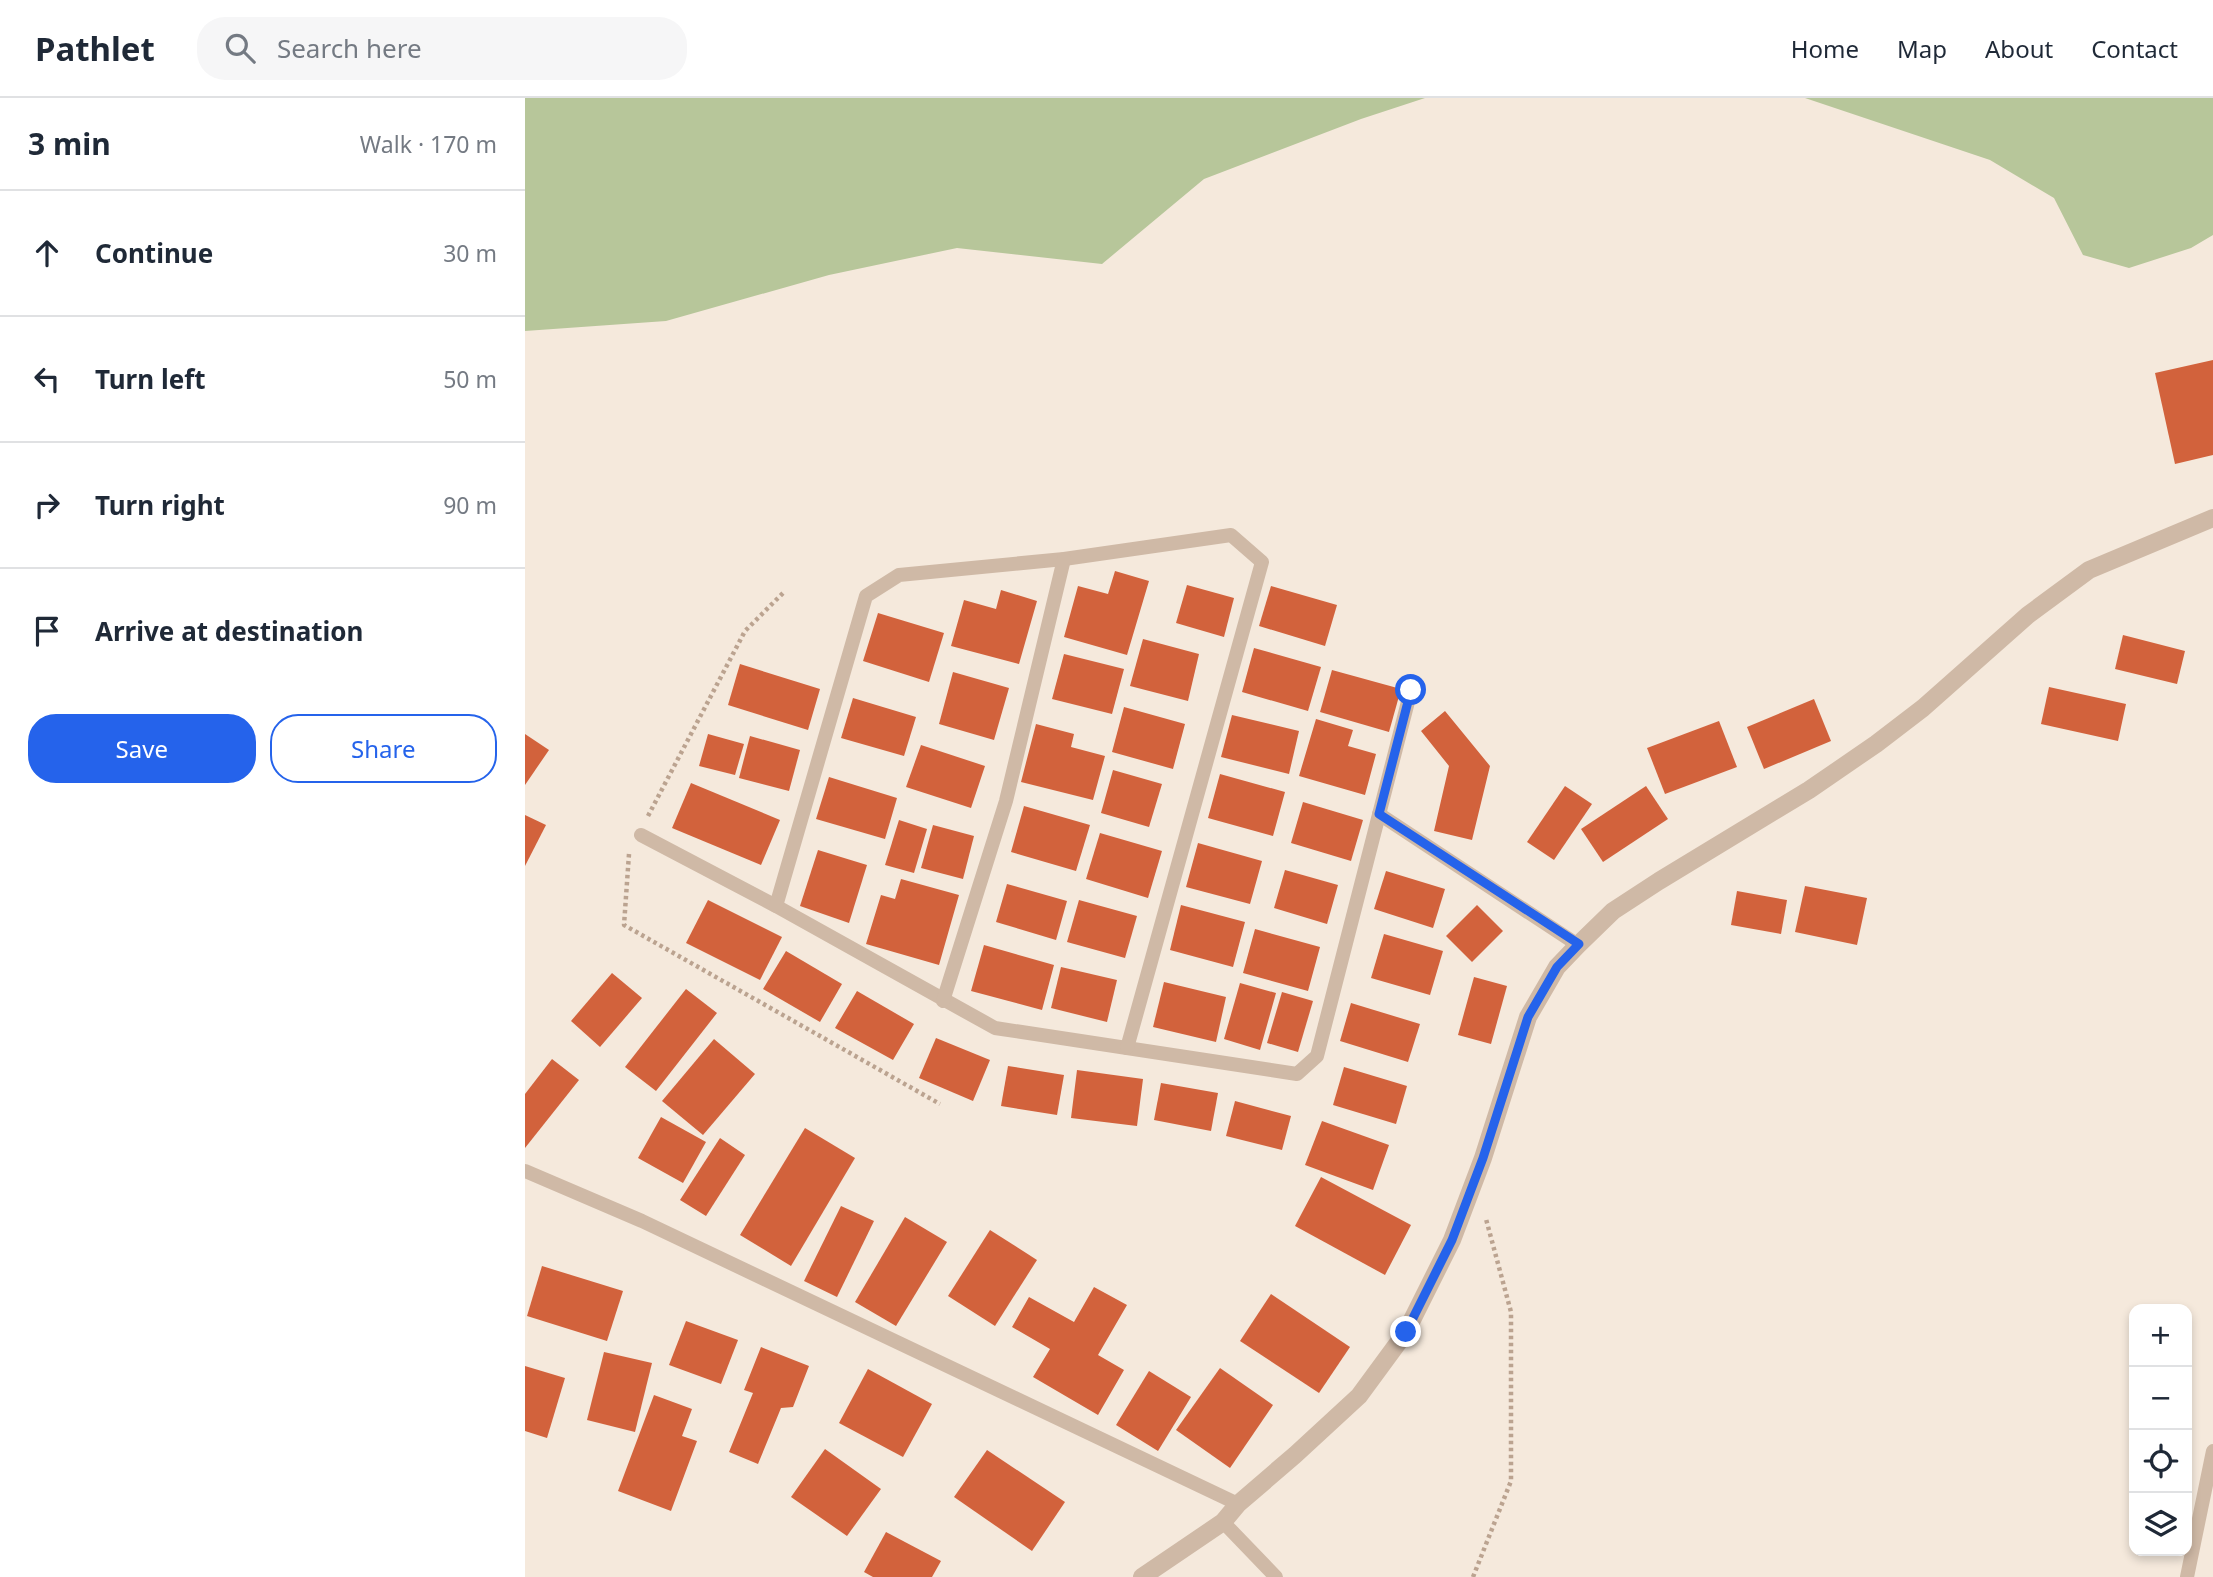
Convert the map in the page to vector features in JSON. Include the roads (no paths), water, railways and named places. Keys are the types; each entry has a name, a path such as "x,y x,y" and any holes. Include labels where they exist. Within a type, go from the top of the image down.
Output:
{"street":[{"path":"1142,1577 1223,1522 1238,1504 1359,1396 1406,1332 1452,1240 1483,1158 1528,1017 1557,967 1579,944 1613,911 1809,790 1876,744 1933,700 2028,615 2089,570 2213,518"}],"lane":[{"path":"776,906 866,596 899,575 1064,559 1231,535 1262,562 1127,1048"},
{"path":"943,1001 1006,801 1064,559"},
{"path":"641,835 776,906 995,1028 1297,1074 1317,1056 1411,690"},
{"path":"1379,814 1579,944"},
{"path":"525,1171 642,1221 1238,1504"},
{"path":"2187,1577 2213,1451"},
{"path":"1223,1522 1276,1577"}]}
